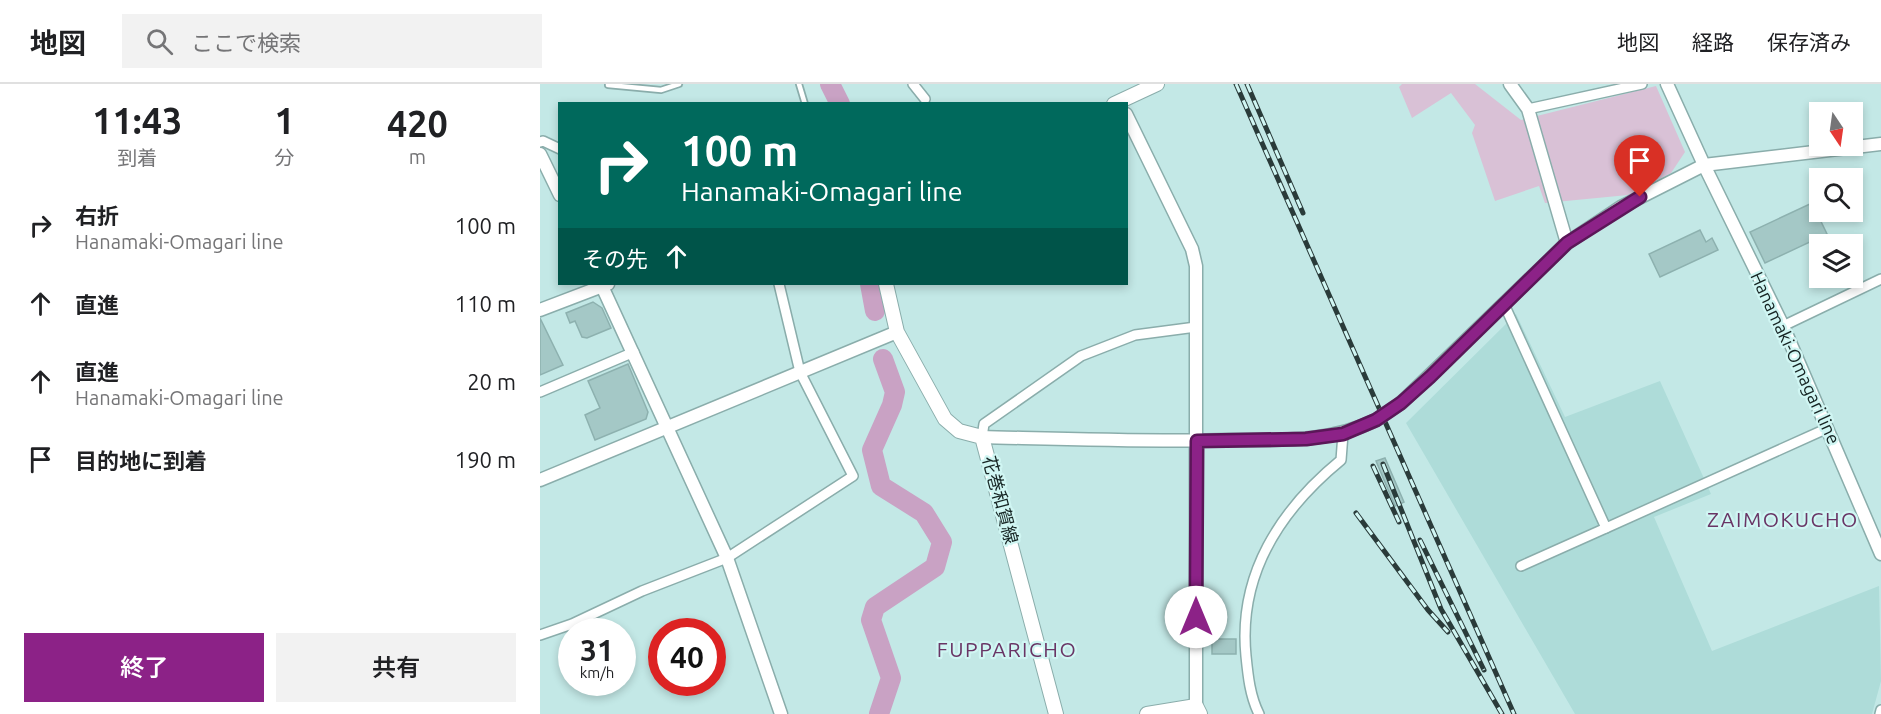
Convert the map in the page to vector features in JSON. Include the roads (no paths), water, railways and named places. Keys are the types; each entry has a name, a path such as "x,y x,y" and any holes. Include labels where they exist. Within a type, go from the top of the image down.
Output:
{"main road":[{"path":"1118,102 1132,89 1157,84"},
{"name":"花巻和賀線","path":"886,285 897,332 945,419 959,431 982,437 990,458 1056,714"},
{"path":"1147,714 1198,710"}],"street":[{"path":"913,84 926,101"},
{"path":"1510,84 1528,109 1567,243"},
{"path":"1528,109 1642,84"},
{"name":"Hanamaki-Omagari line","path":"1667,84 1782,326 1881,554"},
{"path":"1128,118 1192,249 1196,266 1198,710"},
{"path":"540,142 543,141 558,148"},
{"path":"1196,327 1135,335 1081,356 984,424 982,437 1197,441 1306,439 1343,434 1376,420 1401,403 1567,243 1621,207 1704,165 1881,144"},
{"path":"540,154 558,191"},
{"path":"1782,326 1880,280"},
{"path":"540,310 602,285"},
{"path":"604,285 728,558 781,714"},
{"path":"540,635 572,624 642,591 728,558 853,476 800,372 779,285"},
{"path":"1504,304 1606,528"},
{"path":"540,480 897,332"},
{"path":"540,392 634,352"},
{"path":"1521,566 1828,428"},
{"path":"1259,714 1247,671 1244,632 1248,596 1258,562 1274,530 1317,480 1341,460 1343,434"}],"lane":[{"path":"608,85 661,90 679,84"},
{"path":"799,84 804,102"}],"waterway":[{"path":"830,84 839,102"},
{"path":"870,285 875,311"},
{"path":"879,714 891,678 871,620 875,607 935,567 942,542 924,513 881,486 872,450 892,405 895,392 883,359"}],"railway":[{"path":"1236,84 1514,714"},
{"path":"1247,84 1303,213"},
{"path":"1383,464 1441,609 1502,714"},
{"path":"1373,466 1399,522"},
{"path":"1356,513 1428,610 1448,632"},
{"path":"1420,540 1484,670"}],"district":[{"name":"ZAIMOKUCHO","path":"1783,520"},
{"name":"FUPPARICHO","path":"1007,650"}]}
